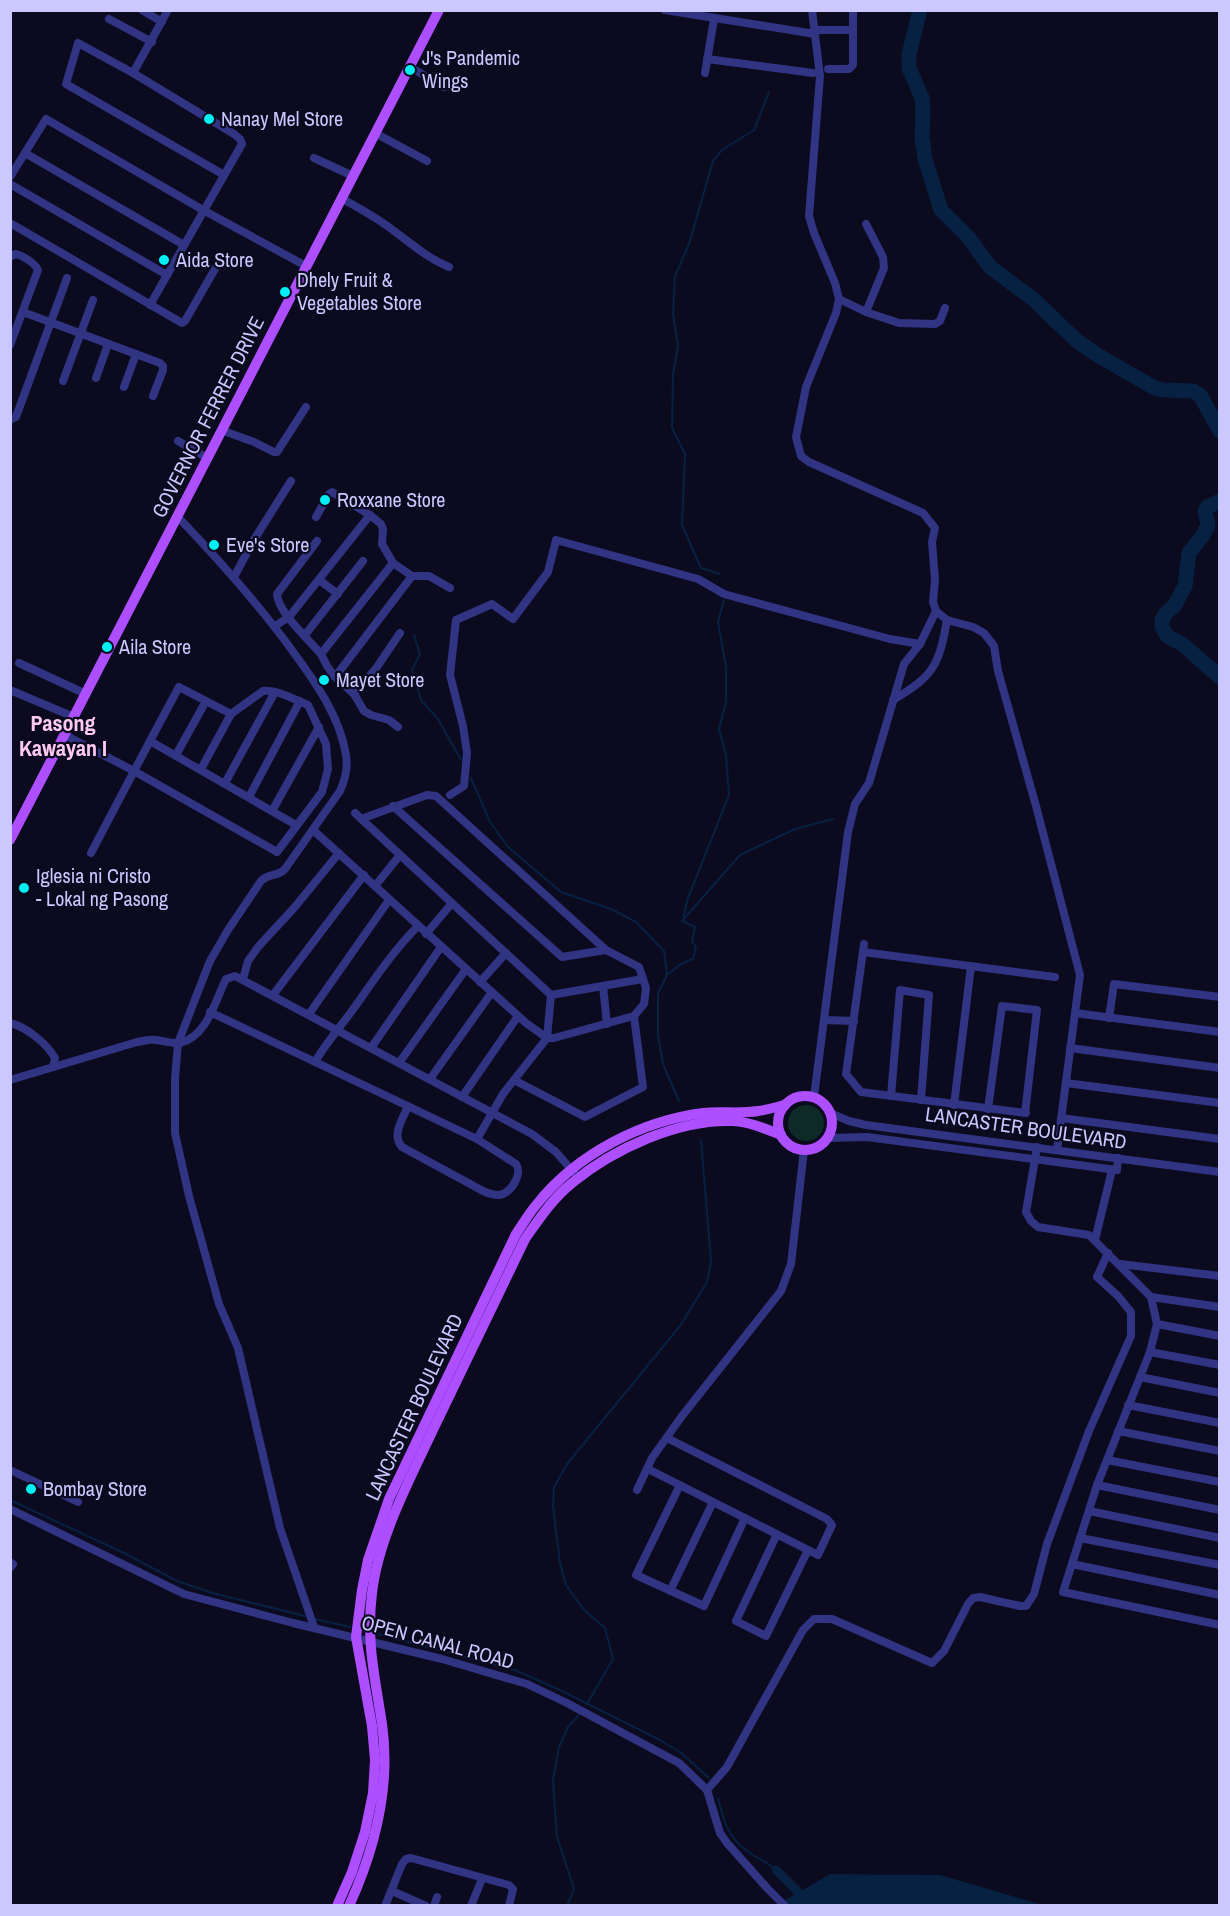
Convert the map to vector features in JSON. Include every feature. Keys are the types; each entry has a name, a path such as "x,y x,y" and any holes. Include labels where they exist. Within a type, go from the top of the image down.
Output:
{"main road":[{"name":"GOVERNOR FERRER DRIVE","path":"10,840 439,10"},
{"path":"798,1097 814,1097 825,1105 832,1123 828,1138 816,1148 804,1150 792,1146 781,1135 779,1119 785,1105 798,1097"},
{"name":"LANCASTER BOULEVARD","path":"349,1905 366,1865 383,1794 385,1760 382,1725 369,1640 378,1563 398,1502 525,1239 575,1174 593,1155 622,1137 655,1124 702,1113 757,1111 785,1105"},
{"name":"LANCASTER BOULEVARD","path":"337,1905 352,1872 365,1832 373,1793 375,1760 372,1726 356,1638 368,1560 389,1499 516,1234 538,1203 575,1174 658,1134 704,1123 733,1121 757,1125 781,1135"}],"street":[{"path":"142,10 162,22"},
{"path":"133,73 168,10"},
{"path":"665,10 815,32 853,30"},
{"path":"812,10 820,76 809,216 836,283 839,299 836,313 806,387 796,437 801,456 809,462 923,513 934,528 932,542 935,580 933,602 936,611 947,620 973,627 984,633 994,646 998,671 1080,975 1057,1150"},
{"path":"828,69 852,68 853,10"},
{"path":"109,19 152,42"},
{"path":"705,73 714,19"},
{"path":"150,305 242,144 234,134 78,43 66,84 224,175"},
{"path":"707,59 813,73"},
{"path":"410,67 444,87"},
{"path":"10,177 46,119 203,210 306,266"},
{"path":"375,133 427,161"},
{"path":"25,153 184,245"},
{"path":"314,158 353,176"},
{"path":"10,184 167,275"},
{"path":"341,198 393,230 425,254 449,267"},
{"path":"10,223 182,323 219,261"},
{"path":"866,224 883,257 884,268 866,312"},
{"path":"10,257 15,254 19,255 37,266 38,270 10,345"},
{"path":"10,420 16,417 67,278"},
{"path":"839,299 866,312 898,323 935,324 940,321 945,308"},
{"path":"63,381 93,300"},
{"path":"23,312 163,366 153,396"},
{"path":"96,378 108,344"},
{"path":"124,387 136,354"},
{"path":"221,430 278,452 306,407"},
{"path":"178,441 207,458"},
{"path":"234,577 255,538 291,481"},
{"path":"316,517 332,492 381,524 384,530 382,544 393,562 412,576 429,576 450,588"},
{"path":"275,626 289,618 370,515"},
{"path":"177,516 234,577 275,626 313,679 336,721 346,753 345,780 340,791 283,872 267,876 261,881 210,961 178,1043 176,1079 175,1133 189,1196 219,1304 238,1348 280,1528 314,1627"},
{"path":"450,795 464,786 467,753 463,726 450,675 456,620 492,604 513,619 548,572 556,540 698,579 724,594 890,639 920,644"},
{"path":"317,541 277,594 277,599 289,618 321,654 335,677 354,694 364,711 389,720 398,727"},
{"path":"305,635 363,561"},
{"path":"321,654 393,562"},
{"path":"335,677 412,576"},
{"path":"319,580 338,594"},
{"path":"814,1097 848,832 855,804 869,783 904,664 920,644 936,611"},
{"path":"893,700 912,689 933,669 939,658 947,620"},
{"path":"354,694 377,667 400,633"},
{"path":"19,663 86,694"},
{"path":"91,854 179,687 231,714"},
{"path":"10,690 74,717"},
{"path":"65,735 134,771 277,852 322,792 328,768 326,744 308,705 269,690 263,691 231,714 201,769"},
{"path":"225,783 275,692"},
{"path":"176,755 206,701"},
{"path":"249,797 300,701"},
{"path":"272,811 319,727"},
{"path":"150,741 296,825"},
{"path":"313,830 518,1016 548,1038 634,1016 644,1004 646,988 639,967 606,950 436,796 427,795 358,816 551,995"},
{"path":"393,806 562,957 606,950"},
{"path":"243,979 248,961 258,946 294,908 339,853"},
{"path":"375,886 400,855"},
{"path":"273,995 363,875"},
{"path":"309,1014 389,900"},
{"path":"426,934 452,903"},
{"path":"315,1062 324,1046 402,942 418,926"},
{"path":"371,1047 441,947"},
{"path":"988,1109 1002,1006 1037,1010 1025,1113 988,1109 954,1105 861,1092 846,1074 863,948 1055,977"},
{"path":"480,982 506,953"},
{"path":"954,1105 972,966"},
{"path":"399,1063 466,969"},
{"path":"10,1080 138,1042 154,1040 178,1043 198,1033 226,979 235,976 531,1134 556,1152 575,1174"},
{"path":"551,995 643,979"},
{"path":"1109,1018 1114,984 1220,997"},
{"path":"603,986 607,1024"},
{"path":"891,1096 900,990 929,994 921,1100"},
{"path":"430,1079 492,992"},
{"path":"477,1139 503,1094 548,1038 551,995"},
{"path":"210,1012 408,1106 477,1139 516,1164 520,1169 519,1176 506,1193 497,1195 483,1191 402,1147 398,1142 397,1134 408,1106"},
{"path":"1075,1013 1220,1032"},
{"path":"462,1097 518,1016"},
{"path":"514,1080 585,1118 643,1087 634,1016"},
{"path":"824,1020 854,1021"},
{"path":"10,1023 26,1030 50,1050 55,1058 53,1067"},
{"path":"1070,1048 1220,1068"},
{"path":"1066,1083 1220,1103"},
{"name":"LANCASTER BOULEVARD","path":"830,1113 866,1125 1220,1172"},
{"path":"1061,1118 1220,1139"},
{"name":"LANCASTER BOULEVARD","path":"828,1138 867,1137 1114,1170"},
{"path":"1037,1147 1026,1212 1031,1221 1038,1227 1089,1235 1151,1297 1157,1324 1150,1352 1096,1485 1063,1592 1220,1625"},
{"path":"637,1490 652,1458 780,1291 791,1264 804,1150"},
{"path":"1095,1240 1118,1158"},
{"path":"707,1790 727,1767 803,1630 814,1619 832,1619 932,1663 944,1651 973,1598 980,1597 1020,1606 1026,1606 1029,1603 1034,1594 1047,1544 1085,1441 1131,1336 1131,1312 1118,1296 1097,1277 1108,1253"},
{"path":"1120,1264 1220,1276"},
{"path":"1151,1297 1220,1307"},
{"path":"1157,1324 1220,1336"},
{"path":"1150,1352 1220,1365"},
{"path":"1140,1377 1220,1393"},
{"path":"1128,1405 1220,1423"},
{"path":"1118,1431 1220,1451"},
{"path":"648,1469 818,1555 832,1525 827,1519 667,1438"},
{"path":"1107,1460 1220,1482"},
{"path":"10,1470 78,1502"},
{"path":"680,1485 636,1575 704,1606 745,1518"},
{"path":"1096,1485 1220,1510"},
{"path":"670,1591 712,1502"},
{"name":"OPEN CANAL ROAD","path":"10,1509 184,1594 369,1640 527,1684 574,1706 679,1762 707,1790 720,1833 767,1888 785,1905"},
{"path":"1089,1511 1220,1538"},
{"path":"777,1534 736,1621 766,1636 808,1550"},
{"path":"1080,1538 1220,1565"},
{"path":"10,1562 13,1563 10,1568"},
{"path":"1072,1564 1220,1595"},
{"path":"385,1905 402,1864 406,1859 411,1858 509,1885 513,1889 508,1905"},
{"path":"471,1905 482,1879"},
{"path":"392,1891 426,1905"}],"green space":[{"path":"806,1105 818,1111 824,1123 818,1135 806,1141 794,1135 788,1123 794,1111"}],"water":[{"path":"830,1874 940,1875 1043,1905 775,1906"}],"waterway":[{"path":"920,10 909,54 909,68 922,98 922,137 925,159 941,210 969,238 990,267 1033,299 1077,341 1153,387 1163,390 1193,391 1200,395 1220,431"},
{"path":"720,574 701,568 682,525 685,454 672,428 673,374 678,346 673,314 675,276 689,244 713,161 722,150 754,130 769,92"},
{"path":"1220,501 1207,507 1205,511 1208,525 1189,553 1185,586 1175,605 1162,620 1162,627 1167,636 1182,644 1220,677"},
{"path":"683,918 688,898 729,795 726,755 719,729 726,702 726,667 718,622 724,600"},
{"path":"414,635 420,654 412,670 421,700 438,719 461,760"},
{"path":"471,778 490,822 508,847 561,892 611,909 636,922 664,951 667,975"},
{"path":"679,1101 663,1064 658,1036 658,993 667,975 681,964 693,959 696,947 692,942 695,927 682,921 740,855 795,829 833,819"},
{"path":"587,1704 613,1659 605,1628 584,1610 566,1585 560,1563 553,1506 554,1487 567,1464 680,1326 707,1282 711,1262 701,1140"},
{"path":"10,1500 124,1553 177,1581 212,1593 305,1616"},
{"path":"315,1619 350,1627"},
{"path":"374,1633 515,1670 658,1739 680,1752 709,1778"},
{"path":"567,1906 574,1889 557,1837 553,1780 559,1747 568,1727 579,1715"},
{"path":"718,1798 724,1821 735,1840 776,1870"},
{"path":"776,1870 812,1906"}],"place":[{"name":"J's Pandemic Wings","path":"410,70"},
{"name":"Nanay Mel Store","path":"209,119"},
{"name":"Aida Store","path":"164,260"},
{"name":"Dhely Fruit & Vegetables Store","path":"285,292"},
{"name":"Roxxane Store","path":"325,500"},
{"name":"Eve's Store","path":"214,545"},
{"name":"Aila Store","path":"107,647"},
{"name":"Mayet Store","path":"324,680"},
{"name":"Iglesia ni Cristo - Lokal ng Pasong","path":"24,888"},
{"name":"Bombay Store","path":"31,1489"}],"district":[{"name":"Pasong Kawayan I","path":"63,736"}]}
